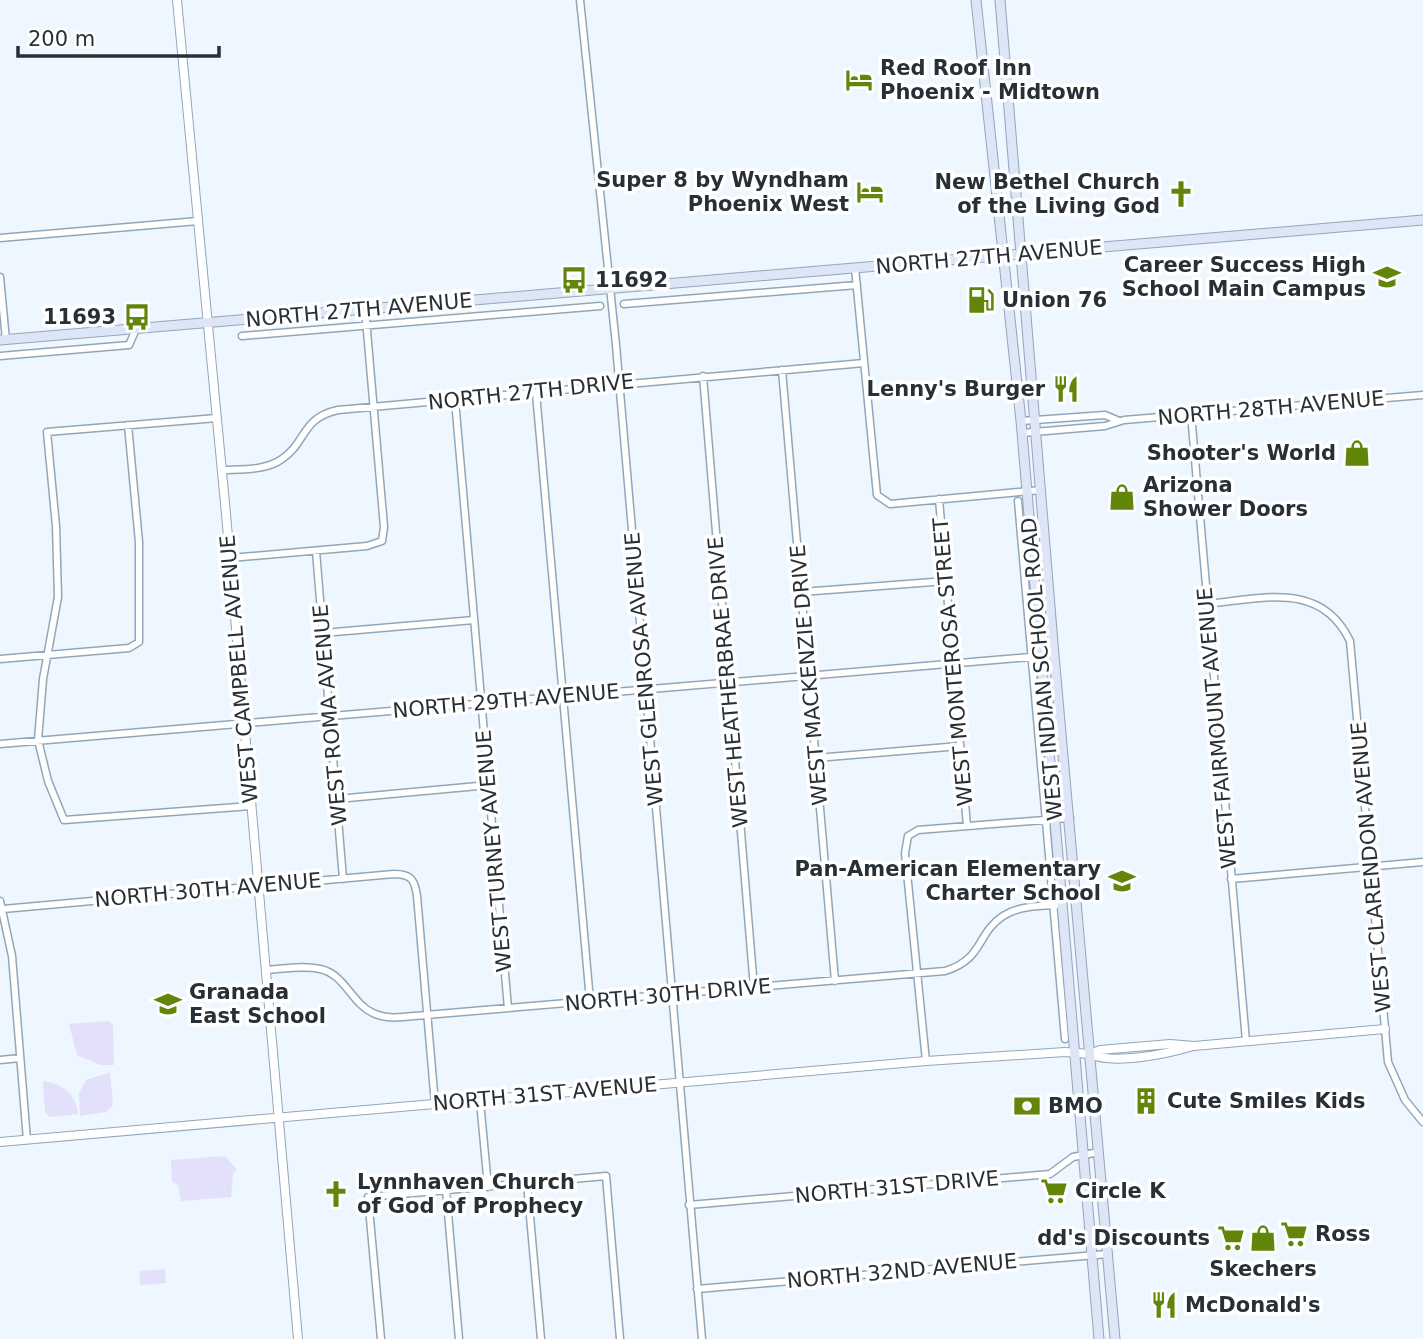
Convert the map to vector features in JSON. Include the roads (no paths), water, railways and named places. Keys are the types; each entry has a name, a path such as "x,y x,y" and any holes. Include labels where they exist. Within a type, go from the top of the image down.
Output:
{"main road":[{"name":"WEST INDIAN SCHOOL ROAD","path":"976,0 1021,421 1036,657 1058,905 1075,1053 1099,1339"},
{"name":"WEST INDIAN SCHOOL ROAD","path":"1000,0 1054,655 1115,1339"},
{"name":"NORTH 27TH AVENUE","path":"3,340 1423,220"}],"street":[{"name":"WEST CAMPBELL AVENUE","path":"177,0 230,558 298,1339"},
{"name":"WEST GLENROSA AVENUE","path":"580,0 619,385 702,1339"},
{"path":"0,238 198,221"},
{"path":"855,268 875,490 881,500 890,504 1041,490"},
{"path":"0,277 3,340"},
{"name":"NORTH 27TH AVENUE","path":"624,304 857,285"},
{"path":"638,287 639,302"},
{"path":"583,292 584,307"},
{"name":"NORTH 27TH AVENUE","path":"242,336 600,306"},
{"path":"230,558 373,546 383,541 365,308"},
{"path":"0,356 129,345 136,328"},
{"name":"NORTH 27TH DRIVE","path":"222,470 273,464 287,455 306,426 321,415 373,407 864,363"},
{"name":"WEST MACKENZIE DRIVE","path":"782,370 835,981"},
{"name":"WEST HEATHERBRAE DRIVE","path":"703,376 754,988"},
{"path":"536,393 590,1001"},
{"name":"NORTH 28TH AVENUE","path":"1022,433 1105,426 1119,421 1191,414 1423,395"},
{"name":"WEST TURNEY AVENUE","path":"455,400 508,1008"},
{"name":"WEST FAIRMOUNT AVENUE","path":"1191,414 1246,1041"},
{"name":"NORTH 28TH AVENUE","path":"1021,421 1105,415 1119,421"},
{"path":"217,418 47,432 56,526 58,597 38,740 48,782 64,820 251,806"},
{"path":"0,659 129,648 139,642 139,542 128,425"},
{"name":"WEST MONTEROSA STREET","path":"939,499 967,826"},
{"name":"WEST INDIAN SCHOOL ROAD","path":"1018,501 1036,657"},
{"name":"WEST ROMA AVENUE","path":"316,551 343,879"},
{"path":"802,593 946,581"},
{"name":"WEST CLARENDON AVENUE","path":"1206,604 1306,599 1328,610 1343,627 1353,655 1385,1029 1393,1077 1405,1100 1423,1122"},
{"path":"323,633 474,620"},
{"name":"NORTH 29TH AVENUE","path":"0,744 1054,655"},
{"path":"816,758 960,746"},
{"path":"337,799 489,785"},
{"path":"926,1061 905,853 908,836 918,830 1070,818"},
{"path":"1231,879 1423,862"},
{"name":"NORTH 30TH AVENUE","path":"3,909 400,874 413,879 426,1015"},
{"path":"0,901 12,956 27,1140"},
{"name":"WEST INDIAN SCHOOL ROAD","path":"1058,905 1065,1039"},
{"name":"NORTH 30TH DRIVE","path":"266,970 322,969 336,976 359,1004 373,1013 396,1017 426,1015 918,974 962,966 1001,917 1024,908 1058,905"},
{"path":"426,1015 435,1104"},
{"name":"NORTH 31ST AVENUE","path":"0,1142 926,1061 1075,1053 1090,1054 1101,1059 1170,1053 1194,1046 1385,1029"},
{"path":"0,1060 20,1058"},
{"path":"480,1101 488,1187"},
{"name":"NORTH 31ST DRIVE","path":"689,1205 1050,1174 1073,1157 1099,1152"},
{"path":"381,1339 368,1197 606,1177 620,1339"},
{"path":"527,1183 541,1339"},
{"path":"446,1190 459,1339"},
{"name":"NORTH 32ND AVENUE","path":"697,1289 1108,1254"}],"place":[{"name":"Red Roof Inn Phoenix - Midtown","path":"859,80"},
{"name":"Super 8 by Wyndham Phoenix West","path":"870,192"},
{"name":"New Bethel Church of the Living God","path":"1181,194"},
{"name":"Career Success High School Main Campus","path":"1387,277"},
{"name":"11692","path":"574,280"},
{"name":"Union 76","path":"981,300"},
{"name":"11693","path":"137,317"},
{"name":"Lenny's Burger","path":"1066,389"},
{"name":"Shooter's World","path":"1357,453"},
{"name":"Arizona Shower Doors","path":"1122,497"},
{"name":"Pan-American Elementary Charter School","path":"1122,881"},
{"name":"Granada East School","path":"168,1004"},
{"name":"Cute Smiles Kids","path":"1146,1101"},
{"name":"BMO","path":"1027,1106"},
{"name":"Circle K","path":"1054,1191"},
{"name":"Lynnhaven Church of God of Prophecy","path":"336,1194"},
{"name":"Ross","path":"1294,1234"},
{"name":"dd's Discounts","path":"1231,1238"},
{"name":"Skechers","path":"1263,1238"},
{"name":"McDonald's","path":"1164,1305"}]}
